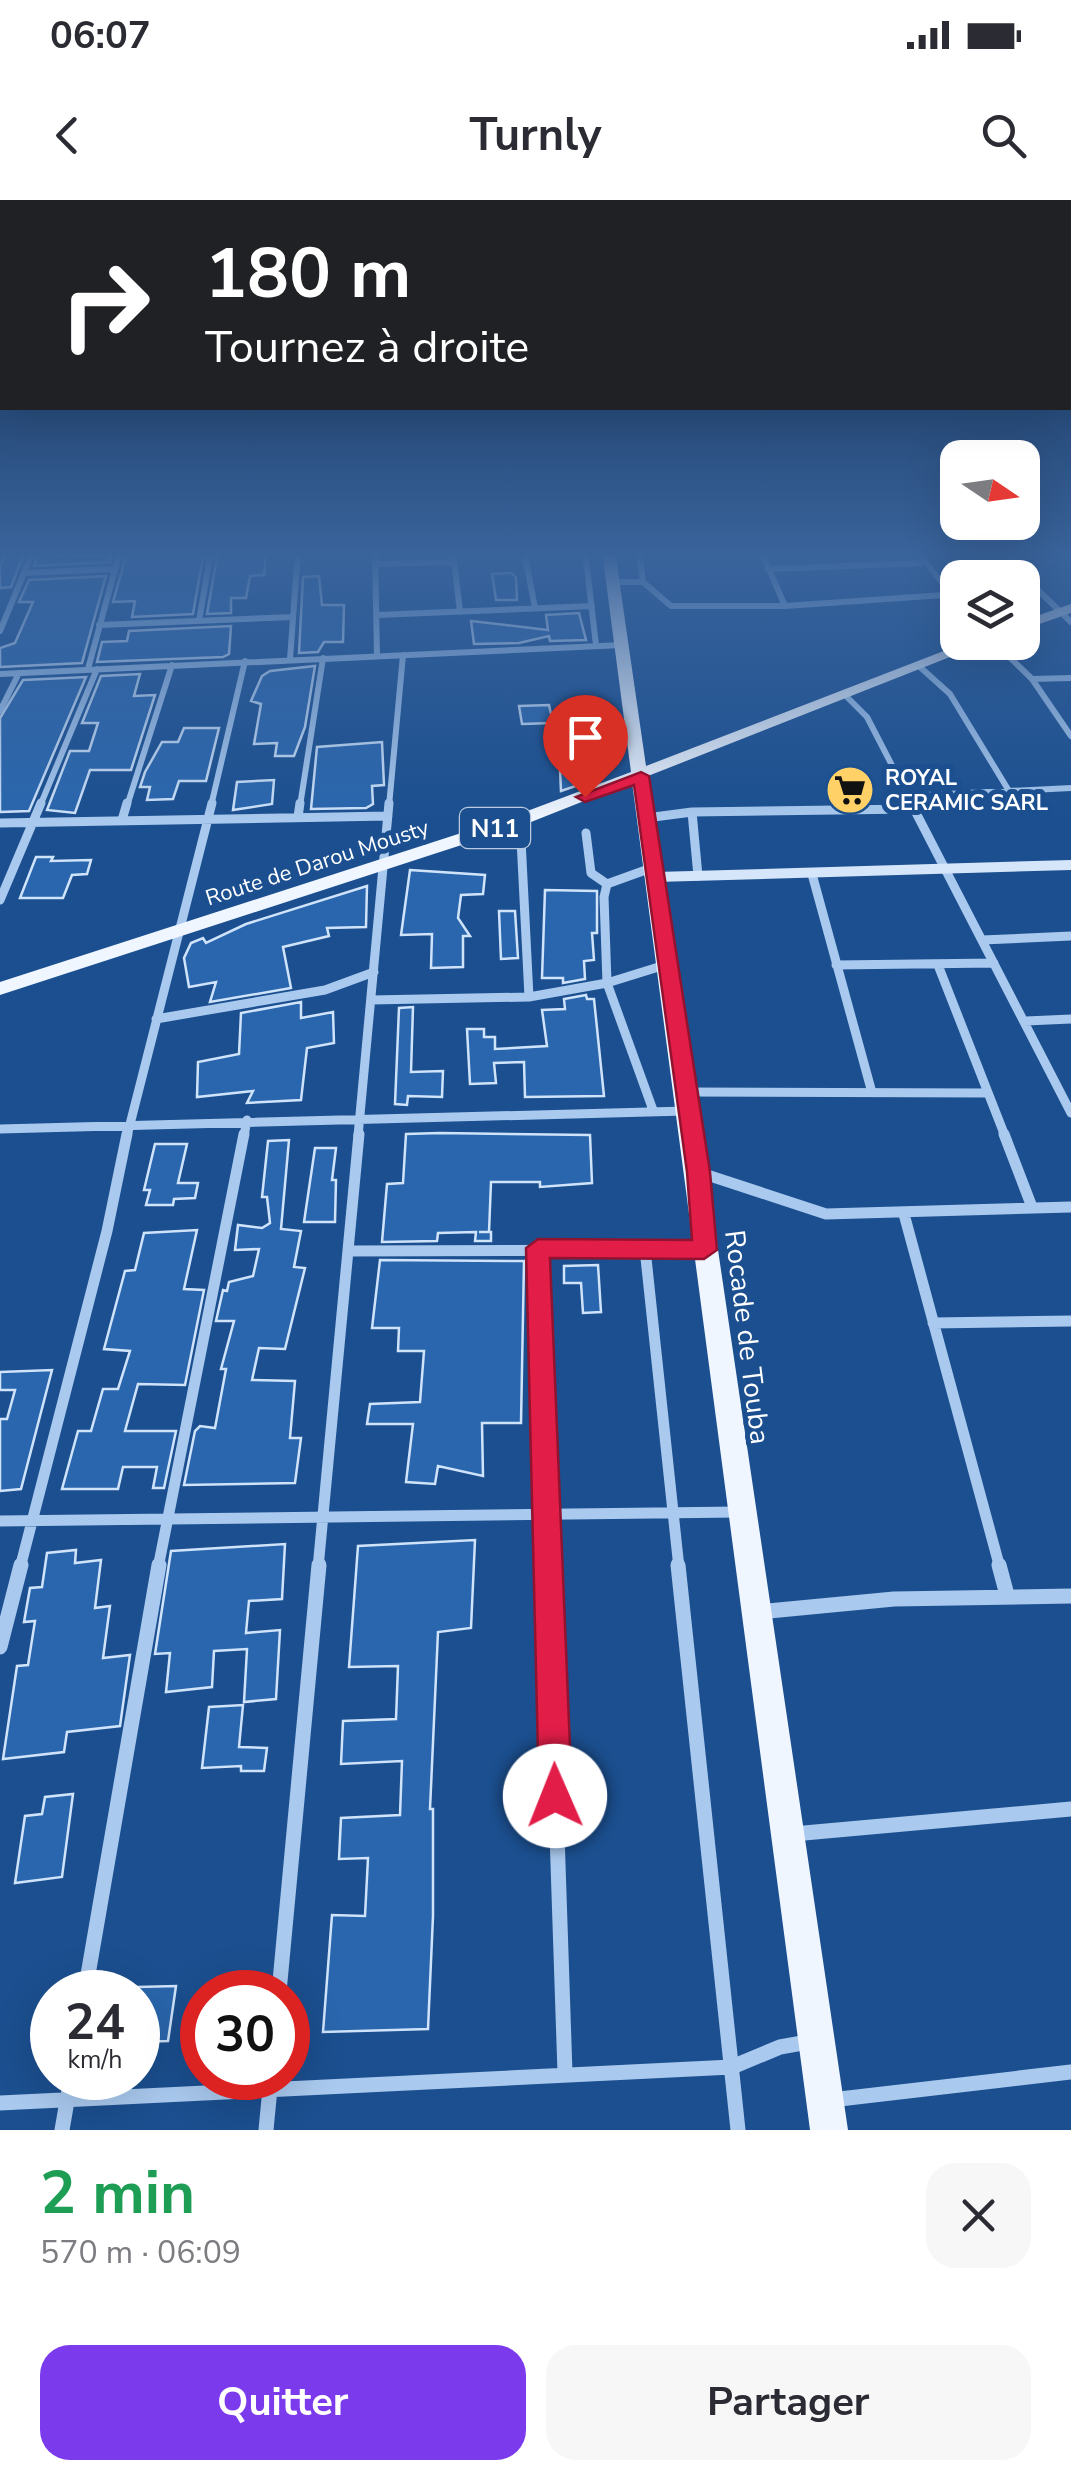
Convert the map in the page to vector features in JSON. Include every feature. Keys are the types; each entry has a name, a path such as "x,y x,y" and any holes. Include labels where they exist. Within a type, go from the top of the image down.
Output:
{"main road":[{"name":"Rocade de Touba","path":"609,641 641,776 829,2130"},
{"name":"Route de Darou Mousty","path":"0,989 520,820 940,659"}],"street":[{"path":"0,900 3,884 32,823 92,669 96,641"},
{"path":"290,659 291,641"},
{"path":"377,641 377,656"},
{"path":"0,674 609,645 607,641"},
{"path":"281,1970 403,655"},
{"path":"298,818 324,658"},
{"path":"1012,660 1032,679 1071,736"},
{"path":"0,1647 156,1019 183,929 246,662"},
{"path":"122,820 172,665"},
{"path":"920,668 950,694 1009,791"},
{"path":"0,712 19,673"},
{"path":"1032,679 1071,678"},
{"path":"844,694 867,717 1071,1113"},
{"path":"905,796 1071,788"},
{"path":"646,818 692,812 912,810"},
{"path":"692,812 698,876"},
{"path":"0,822 388,816"},
{"path":"520,820 528,997"},
{"path":"586,833 591,873 608,884 655,872 698,876 1071,866"},
{"path":"812,874 871,1089"},
{"path":"608,884 608,983 654,1110"},
{"path":"982,940 1071,936"},
{"path":"836,965 994,963"},
{"path":"938,964 1032,1207"},
{"path":"371,1000 528,997 608,983 666,965"},
{"path":"156,1019 337,987 374,972"},
{"path":"1026,1021 1071,1019"},
{"path":"0,1128 654,1110 686,1102 871,1089 988,1092"},
{"path":"89,1970 167,1518 247,1120"},
{"path":"698,1172 826,1214 1071,1207"},
{"path":"904,1214 1007,1595"},
{"path":"538,1248 550,1512 565,2074"},
{"path":"645,1249 738,2130"},
{"path":"348,1250 704,1250"},
{"path":"933,1323 1070,1324"},
{"path":"0,1522 741,1512"},
{"path":"756,1612 894,1599 1071,1596"},
{"path":"788,1834 1071,1809"},
{"path":"310,2084 732,2067 780,2046 817,2041"},
{"path":"825,2101 1071,2072"},
{"path":"0,2102 67,2100 62,2130"},
{"path":"266,2130 269,2100"}],"building":[{"path":"88,641 82,663 0,667 0,648 15,643"},
{"path":"230,641 229,654 223,657 97,662 102,642"},
{"path":"300,641 343,641 324,642 318,652 299,653"},
{"path":"474,641 527,641 519,643"},
{"path":"315,666 305,727 294,756 275,756 277,743 254,744 261,704 251,701 262,676 270,671"},
{"path":"140,674 134,696 155,695 131,770 90,770 75,813 47,810 70,751 89,751 98,723 82,723 101,676"},
{"path":"86,677 29,811 0,812 0,718 23,680"},
{"path":"549,705 553,723 522,724 519,706"},
{"path":"184,728 219,728 206,781 179,781 173,799 147,800 150,787 140,787 145,772 162,742 178,742"},
{"path":"382,742 384,785 372,786 373,804 366,808 311,809 317,747"},
{"path":"559,747 599,747 602,777 561,791"},
{"path":"274,780 272,804 233,810 237,782"},
{"path":"36,857 53,857 51,861 91,860 87,874 72,875 63,898 20,898"},
{"path":"410,870 485,875 483,894 461,895 458,918 470,936 463,936 463,967 431,968 432,934 401,935"},
{"path":"367,886 366,927 327,928 329,936 283,947 291,988 210,1002 216,982 189,987 184,958 191,943 203,938 206,943 246,924"},
{"path":"545,890 597,891 597,933 592,933 594,960 584,961 585,979 563,983 563,978 542,978"},
{"path":"499,911 515,911 518,958 501,959"},
{"path":"586,995 587,999 594,999 604,1096 525,1097 524,1062 494,1063 496,1083 470,1084 467,1029 484,1029 484,1037 495,1037 495,1049 547,1046 542,1010 565,1009 564,999"},
{"path":"301,1002 301,1018 333,1012 334,1043 307,1048 301,1100 247,1103 253,1091 197,1097 198,1062 239,1054 241,1013"},
{"path":"413,1007 411,1072 443,1071 442,1097 408,1096 407,1105 395,1104 399,1008"},
{"path":"406,1134 590,1135 592,1183 540,1187 540,1182 491,1182 491,1241 475,1241 476,1232 438,1233 437,1241 382,1242 387,1184 403,1183"},
{"path":"289,1140 281,1229 301,1231 294,1267 305,1268 285,1349 259,1348 252,1380 295,1381 290,1438 301,1438 295,1483 184,1485 195,1431 200,1426 215,1428 226,1369 221,1369 234,1321 216,1321 223,1290 227,1291 229,1282 253,1276 259,1249 235,1250 238,1225 262,1228 270,1223 267,1197 262,1197 268,1141"},
{"path":"155,1144 187,1144 178,1183 198,1183 195,1198 174,1199 173,1205 146,1205 150,1190 144,1190"},
{"path":"315,1148 336,1148 332,1180 336,1180 335,1222 304,1222"},
{"path":"197,1230 184,1289 204,1290 185,1385 138,1384 125,1431 176,1431 164,1488 153,1488 157,1467 123,1467 118,1489 62,1489 78,1431 91,1431 103,1389 118,1389 130,1351 104,1349 125,1271 135,1270 144,1233"},
{"path":"380,1260 524,1261 521,1423 482,1423 483,1476 438,1466 435,1484 406,1482 413,1424 367,1424 370,1404 420,1402 424,1351 398,1351 399,1328 372,1328"},
{"path":"598,1265 601,1312 583,1313 581,1283 564,1283 564,1266"},
{"path":"52,1370 21,1489 0,1491 0,1419 7,1419 15,1390 0,1390 0,1372"},
{"path":"475,1540 471,1628 438,1632 430,1809 433,1916 428,2029 323,2032 332,1915 365,1916 368,1858 339,1859 341,1818 400,1815 402,1761 341,1764 343,1721 396,1719 398,1666 349,1667 358,1546"},
{"path":"285,1544 282,1599 249,1601 246,1633 280,1630 276,1699 244,1702 247,1649 214,1651 212,1687 166,1692 170,1653 155,1654 171,1551"},
{"path":"76,1550 75,1563 101,1560 95,1608 110,1606 103,1658 130,1655 120,1726 67,1732 64,1752 3,1759 17,1666 28,1665 35,1621 24,1622 30,1588 42,1587 47,1553"},
{"path":"243,1705 239,1747 267,1748 264,1771 241,1771 241,1766 202,1768 209,1707"},
{"path":"73,1794 62,1877 15,1883 25,1816 42,1814 45,1797"},
{"path":"160,1986 176,1986 168,2041 160,2041"}],"place":[{"name":"ROYAL CERAMIC SARL","path":"850,790"}],"route":[{"path":"555,1796 550,1512 541,1385 538,1248 704,1250 698,1172 689,1131 641,776 585,797"}]}
